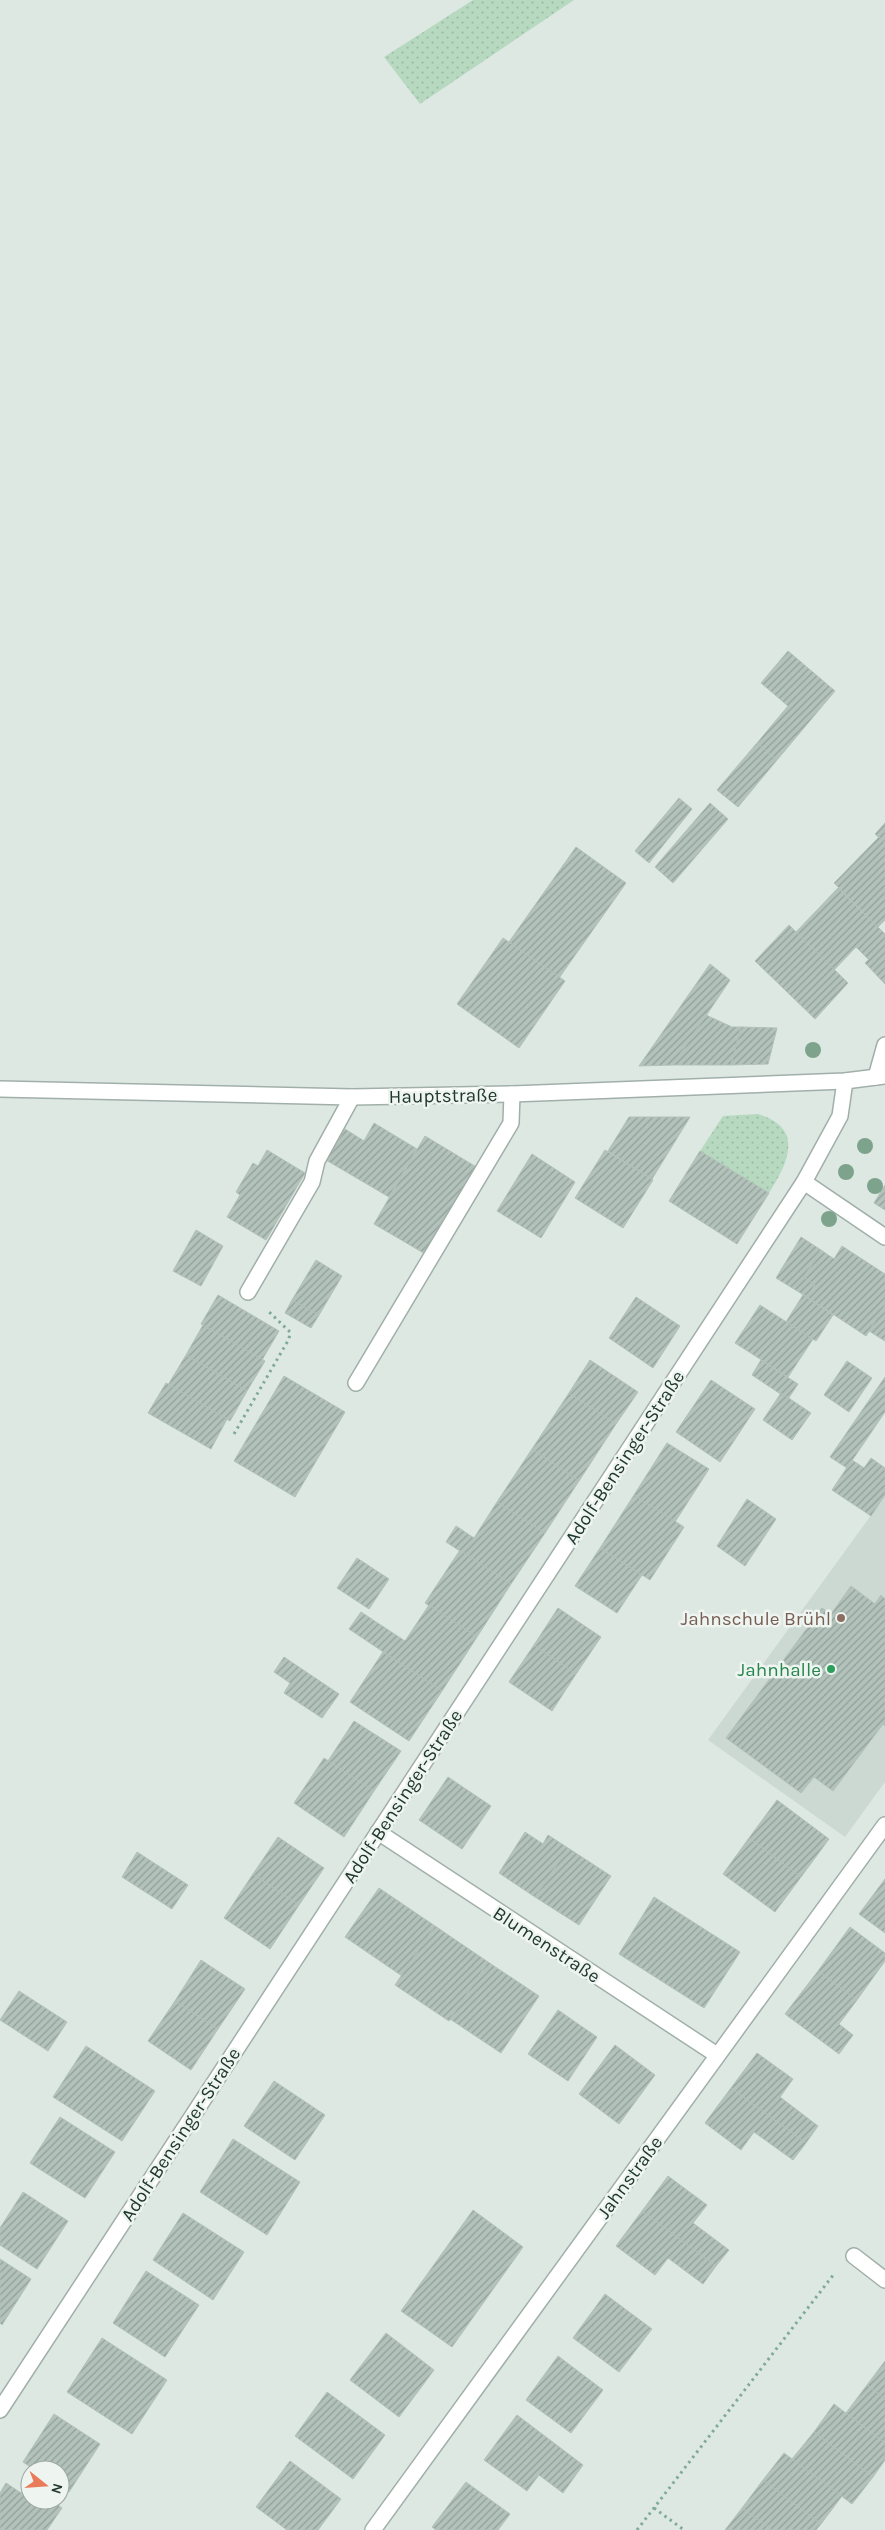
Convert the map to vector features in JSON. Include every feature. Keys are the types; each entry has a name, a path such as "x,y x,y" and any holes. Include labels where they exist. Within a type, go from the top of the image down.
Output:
{"street":[{"path":"880,1077 885,1046"},
{"name":"Hauptstraße","path":"0,1089 352,1097 512,1094 845,1081 880,1077"},
{"name":"Adolf-Bensinger-Straße","path":"0,2410 804,1182 840,1116 845,1081"},
{"path":"356,1383 511,1123 512,1094"},
{"path":"248,1292 312,1182 316,1160 352,1097"},
{"path":"804,1182 885,1237"},
{"name":"Jahnstraße","path":"373,2530 885,1825"},
{"name":"Blumenstraße","path":"378,1832 717,2055"},
{"path":"854,2256 885,2280"}],"path":[{"path":"234,1434 289,1339 290,1332 248,1292"},
{"path":"638,2530 845,2259 854,2256"},
{"path":"654,2508 684,2530"}],"shaded area":[{"name":"Jahnschule Brühl","path":"885,1496 885,1782 845,1837 708,1740"}],"green space":[{"path":"473,0 574,0 420,104 384,57"},
{"path":"758,1114 773,1121 782,1129 787,1138 786,1159 782,1171 769,1193 700,1151 723,1116"}],"building":[{"path":"788,651 835,691 777,760 757,743 788,706 761,683"},
{"path":"757,743 777,760 738,807 717,790"},
{"path":"679,798 692,809 649,863 635,851"},
{"path":"710,803 728,819 673,883 655,867"},
{"path":"885,823 885,843 875,834"},
{"path":"879,837 885,843 885,920 878,927 834,883"},
{"path":"576,847 626,883 559,978 509,942"},
{"path":"838,888 885,934 885,943 869,960 856,947 834,970 796,932"},
{"path":"789,925 848,983 815,1019 755,961"},
{"path":"503,938 565,981 519,1048 457,1004"},
{"path":"885,943 885,984 865,963"},
{"path":"710,964 730,980 673,1065 639,1066"},
{"path":"706,1015 732,1027 741,1027 731,1065 673,1065"},
{"path":"741,1027 777,1028 768,1064 731,1065"},
{"path":"629,1117 690,1117 652,1179 608,1151"},
{"path":"374,1123 417,1149 389,1197 326,1160 345,1129 364,1141"},
{"path":"425,1136 478,1168 427,1255 374,1224"},
{"path":"267,1150 305,1173 266,1240 227,1217 240,1195 236,1192 253,1163 258,1166"},
{"path":"605,1150 653,1180 623,1228 575,1198"},
{"path":"700,1151 769,1193 737,1244 669,1201"},
{"path":"532,1154 575,1182 541,1238 497,1211"},
{"path":"885,1185 885,1210 874,1203"},
{"path":"196,1230 223,1246 201,1286 173,1271"},
{"path":"801,1237 821,1250 804,1277 815,1285 807,1297 776,1278"},
{"path":"842,1246 885,1274 885,1307 866,1336 807,1297 815,1285 804,1277 821,1250 834,1259"},
{"path":"316,1260 342,1276 319,1315 292,1300"},
{"path":"218,1295 279,1331 262,1360 201,1324"},
{"path":"803,1295 833,1315 816,1341 786,1322"},
{"path":"636,1297 680,1326 653,1368 609,1338"},
{"path":"292,1300 319,1315 311,1328 285,1313"},
{"path":"760,1305 813,1339 788,1377 735,1343"},
{"path":"885,1305 885,1341 869,1331"},
{"path":"203,1325 265,1361 247,1391 186,1355"},
{"path":"186,1355 247,1391 230,1421 168,1385"},
{"path":"590,1360 638,1392 616,1424 569,1393"},
{"path":"761,1360 798,1384 788,1399 752,1375"},
{"path":"847,1361 872,1378 849,1412 824,1395"},
{"path":"284,1376 345,1412 295,1497 234,1461"},
{"path":"885,1377 885,1412 847,1468 830,1457"},
{"path":"711,1380 755,1409 720,1462 676,1432"},
{"path":"166,1383 227,1419 211,1449 148,1413"},
{"path":"569,1393 616,1424 579,1481 532,1449"},
{"path":"781,1393 811,1413 792,1440 763,1420"},
{"path":"667,1443 709,1469 675,1522 634,1495"},
{"path":"532,1449 579,1481 545,1533 497,1502"},
{"path":"871,1458 885,1468 885,1495 871,1516 832,1490 852,1460 864,1468"},
{"path":"634,1495 684,1527 650,1580 600,1548"},
{"path":"747,1499 776,1519 745,1566 717,1546"},
{"path":"497,1502 545,1533 511,1584 446,1542 456,1526 474,1538"},
{"path":"600,1548 642,1575 617,1613 575,1586"},
{"path":"460,1550 511,1584 477,1637 425,1603"},
{"path":"357,1558 389,1579 369,1609 337,1588"},
{"name":"Jahnschule Brühl","path":"851,1586 875,1604 881,1595 885,1599 885,1726 883,1724 833,1791 814,1777 801,1793 726,1738 822,1608 831,1614"},
{"path":"429,1605 477,1637 442,1691 349,1629 361,1612 405,1641"},
{"path":"558,1608 601,1637 576,1674 534,1645"},
{"path":"534,1645 576,1674 552,1711 509,1682"},
{"path":"383,1652 442,1691 409,1741 350,1702"},
{"path":"284,1657 339,1694 322,1718 284,1693 290,1683 274,1672"},
{"path":"354,1721 401,1751 374,1791 328,1761"},
{"path":"324,1758 374,1791 344,1837 294,1803"},
{"path":"448,1777 491,1806 462,1849 419,1820"},
{"path":"777,1800 829,1839 801,1877 749,1838"},
{"path":"525,1832 543,1844 548,1835 568,1848 535,1897 499,1873"},
{"path":"278,1837 324,1868 299,1905 253,1874"},
{"path":"749,1838 801,1877 775,1912 723,1874"},
{"path":"568,1848 611,1876 579,1925 535,1897"},
{"path":"137,1852 188,1885 172,1909 122,1877"},
{"path":"253,1874 299,1905 270,1949 224,1918"},
{"path":"885,1879 885,1933 859,1914"},
{"path":"379,1888 435,1926 402,1976 345,1937"},
{"path":"654,1897 740,1952 704,2008 619,1954"},
{"path":"435,1926 488,1962 449,2021 395,1985"},
{"path":"850,1927 885,1953 885,1961 857,2000 818,1971"},
{"path":"201,1960 245,1989 218,2029 175,2001"},
{"path":"488,1962 539,1996 501,2053 450,2019"},
{"path":"818,1971 857,2000 839,2024 853,2035 839,2054 785,2014"},
{"path":"19,1991 67,2022 48,2051 0,2020"},
{"path":"175,2001 218,2029 191,2070 148,2041"},
{"path":"558,2010 597,2037 568,2081 528,2054"},
{"path":"615,2045 655,2075 619,2124 579,2094"},
{"path":"86,2046 155,2091 122,2141 53,2097"},
{"path":"757,2053 793,2079 780,2097 818,2126 806,2143 731,2088"},
{"path":"274,2081 325,2115 295,2160 244,2126"},
{"path":"731,2088 806,2143 793,2160 754,2132 741,2150 705,2123"},
{"path":"60,2117 115,2152 85,2198 30,2163"},
{"path":"233,2139 300,2182 267,2235 200,2192"},
{"path":"668,2176 707,2205 693,2223 729,2250 716,2266 642,2211"},
{"path":"23,2192 68,2221 37,2269 0,2245 0,2228"},
{"path":"473,2210 523,2247 452,2347 401,2311"},
{"path":"642,2211 716,2266 703,2284 668,2258 655,2275 616,2246"},
{"path":"183,2213 244,2252 213,2300 153,2260"},
{"path":"0,2259 31,2279 2,2325 0,2323"},
{"path":"146,2271 199,2305 165,2357 113,2323"},
{"path":"605,2294 652,2329 619,2372 573,2338"},
{"path":"386,2333 434,2370 399,2417 350,2380"},
{"path":"102,2338 167,2380 132,2434 67,2392"},
{"path":"558,2356 603,2390 571,2433 526,2400"},
{"path":"885,2361 885,2399 867,2385"},
{"path":"867,2385 885,2399 885,2443 846,2413"},
{"path":"327,2392 385,2435 353,2479 295,2436"},
{"path":"834,2404 885,2443 885,2460 873,2477 814,2432"},
{"path":"54,2414 100,2444 70,2490 70,2460 24,2460"},
{"path":"517,2415 583,2465 563,2493 539,2475 527,2491 484,2460"},
{"path":"814,2432 873,2477 852,2504 792,2459"},
{"path":"784,2453 842,2496 821,2524 763,2480"},
{"path":"290,2461 341,2499 318,2530 287,2530 256,2507"},
{"path":"763,2480 821,2524 816,2530 772,2530 742,2508"},
{"path":"466,2482 510,2514 498,2530 436,2530 432,2527"},
{"path":"6,2483 20,2492 20,2510 61,2510 47,2530 0,2530 0,2493"},
{"path":"742,2508 763,2523 772,2530 725,2530"}],"place":[{"name":"Jahnschule Brühl","path":"841,1618"},
{"name":"Jahnhalle","path":"831,1669"}]}
